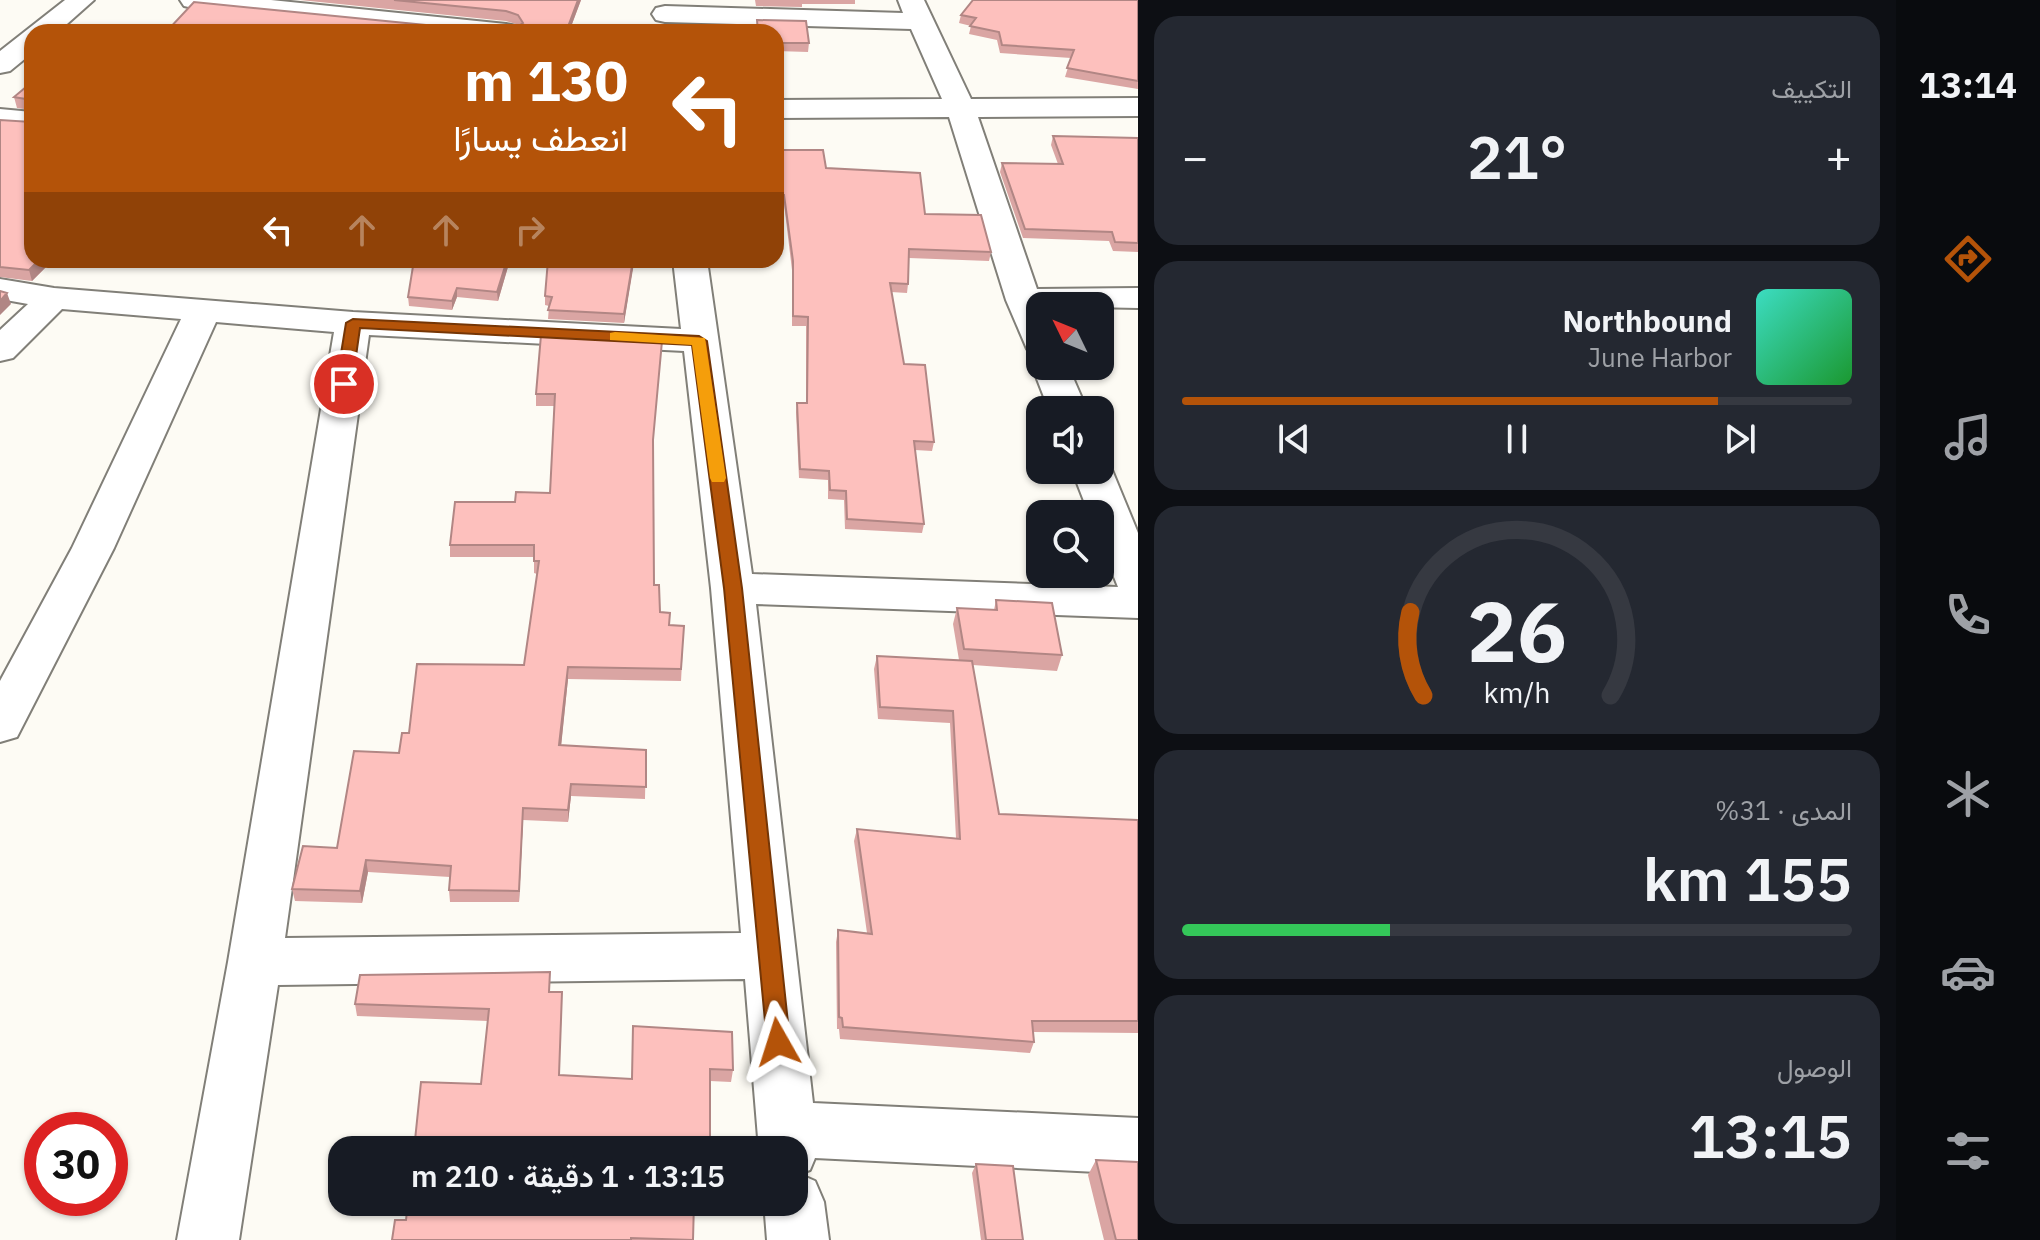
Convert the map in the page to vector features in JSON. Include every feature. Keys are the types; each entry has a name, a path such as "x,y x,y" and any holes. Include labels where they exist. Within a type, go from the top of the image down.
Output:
{"street":[{"path":"47,24 81,0"},
{"path":"193,0 428,24"},
{"path":"665,15 915,11 960,106 1026,307"},
{"path":"0,65 24,40"},
{"path":"784,109 1138,107"},
{"path":"0,118 24,120"},
{"path":"691,268 733,588 788,1136"},
{"path":"0,289 54,298 353,323 699,341"},
{"path":"0,350 54,298"},
{"path":"1023,300 1138,298"},
{"path":"0,724 93,548 203,311"},
{"path":"208,1240 255,962 353,323"},
{"path":"1098,484 1138,584"},
{"path":"733,588 1138,603"},
{"path":"255,962 770,956"},
{"path":"808,1139 1138,1146"},
{"path":"795,1216 798,1240"}],"building":[{"path":"394,0 578,0 569,24 522,24 518,15 506,11"},
{"path":"973,0 1138,0 1138,81 1067,68 1074,50 1002,45 999,32 970,26 976,18 961,15"},
{"path":"194,2 416,24 173,24"},
{"path":"757,20 806,21 809,43 784,43 784,24 757,24"},
{"path":"24,89 24,99 14,97"},
{"path":"0,120 24,122 24,268 31,268 29,270 0,267"},
{"path":"1053,136 1138,138 1138,243 1115,242 1112,232 1025,229 1002,163 1063,164"},
{"path":"784,150 823,150 826,168 920,173 925,214 981,215 991,252 909,249 908,284 890,283 904,364 925,365 934,442 914,441 924,524 847,519 846,491 830,490 829,471 800,469 797,403 807,403 808,317 793,316 793,261 784,195"},
{"path":"413,268 504,268 497,292 457,288 452,301 408,297"},
{"path":"547,268 632,268 624,314 548,310 552,297 545,296"},
{"path":"541,335 662,341 653,440 654,585 659,585 660,612 670,613 669,625 684,626 681,669 568,667 559,745 646,750 646,787 571,784 568,810 523,808 519,891 449,890 451,866 366,860 360,891 292,889 303,846 337,848 354,751 399,753 402,733 409,733 417,664 524,665 539,561 534,561 534,545 450,545 455,502 515,502 516,492 550,493 555,394 536,394"},
{"path":"996,600 1052,603 1062,655 964,649 957,608 997,610"},
{"path":"877,656 972,661 999,814 1138,820 1138,1021 1032,1021 1034,1042 843,1027 842,1018 839,1017 838,930 872,934 857,829 960,839 953,711 880,707"},
{"path":"550,972 549,992 562,992 559,1075 632,1079 633,1026 732,1032 733,1070 710,1069 710,1136 415,1136 421,1082 481,1084 489,1009 355,1004 360,975"},
{"path":"1096,1160 1138,1162 1138,1240 1116,1240"},
{"path":"976,1164 1013,1166 1023,1240 986,1240"},
{"path":"406,1216 694,1216 693,1240 392,1240 395,1220 406,1220"}],"slow traffic":[{"path":"615,337 699,341 718,478"}],"route":[{"path":"344,384 353,323 699,341 733,588 778,1042"}]}
